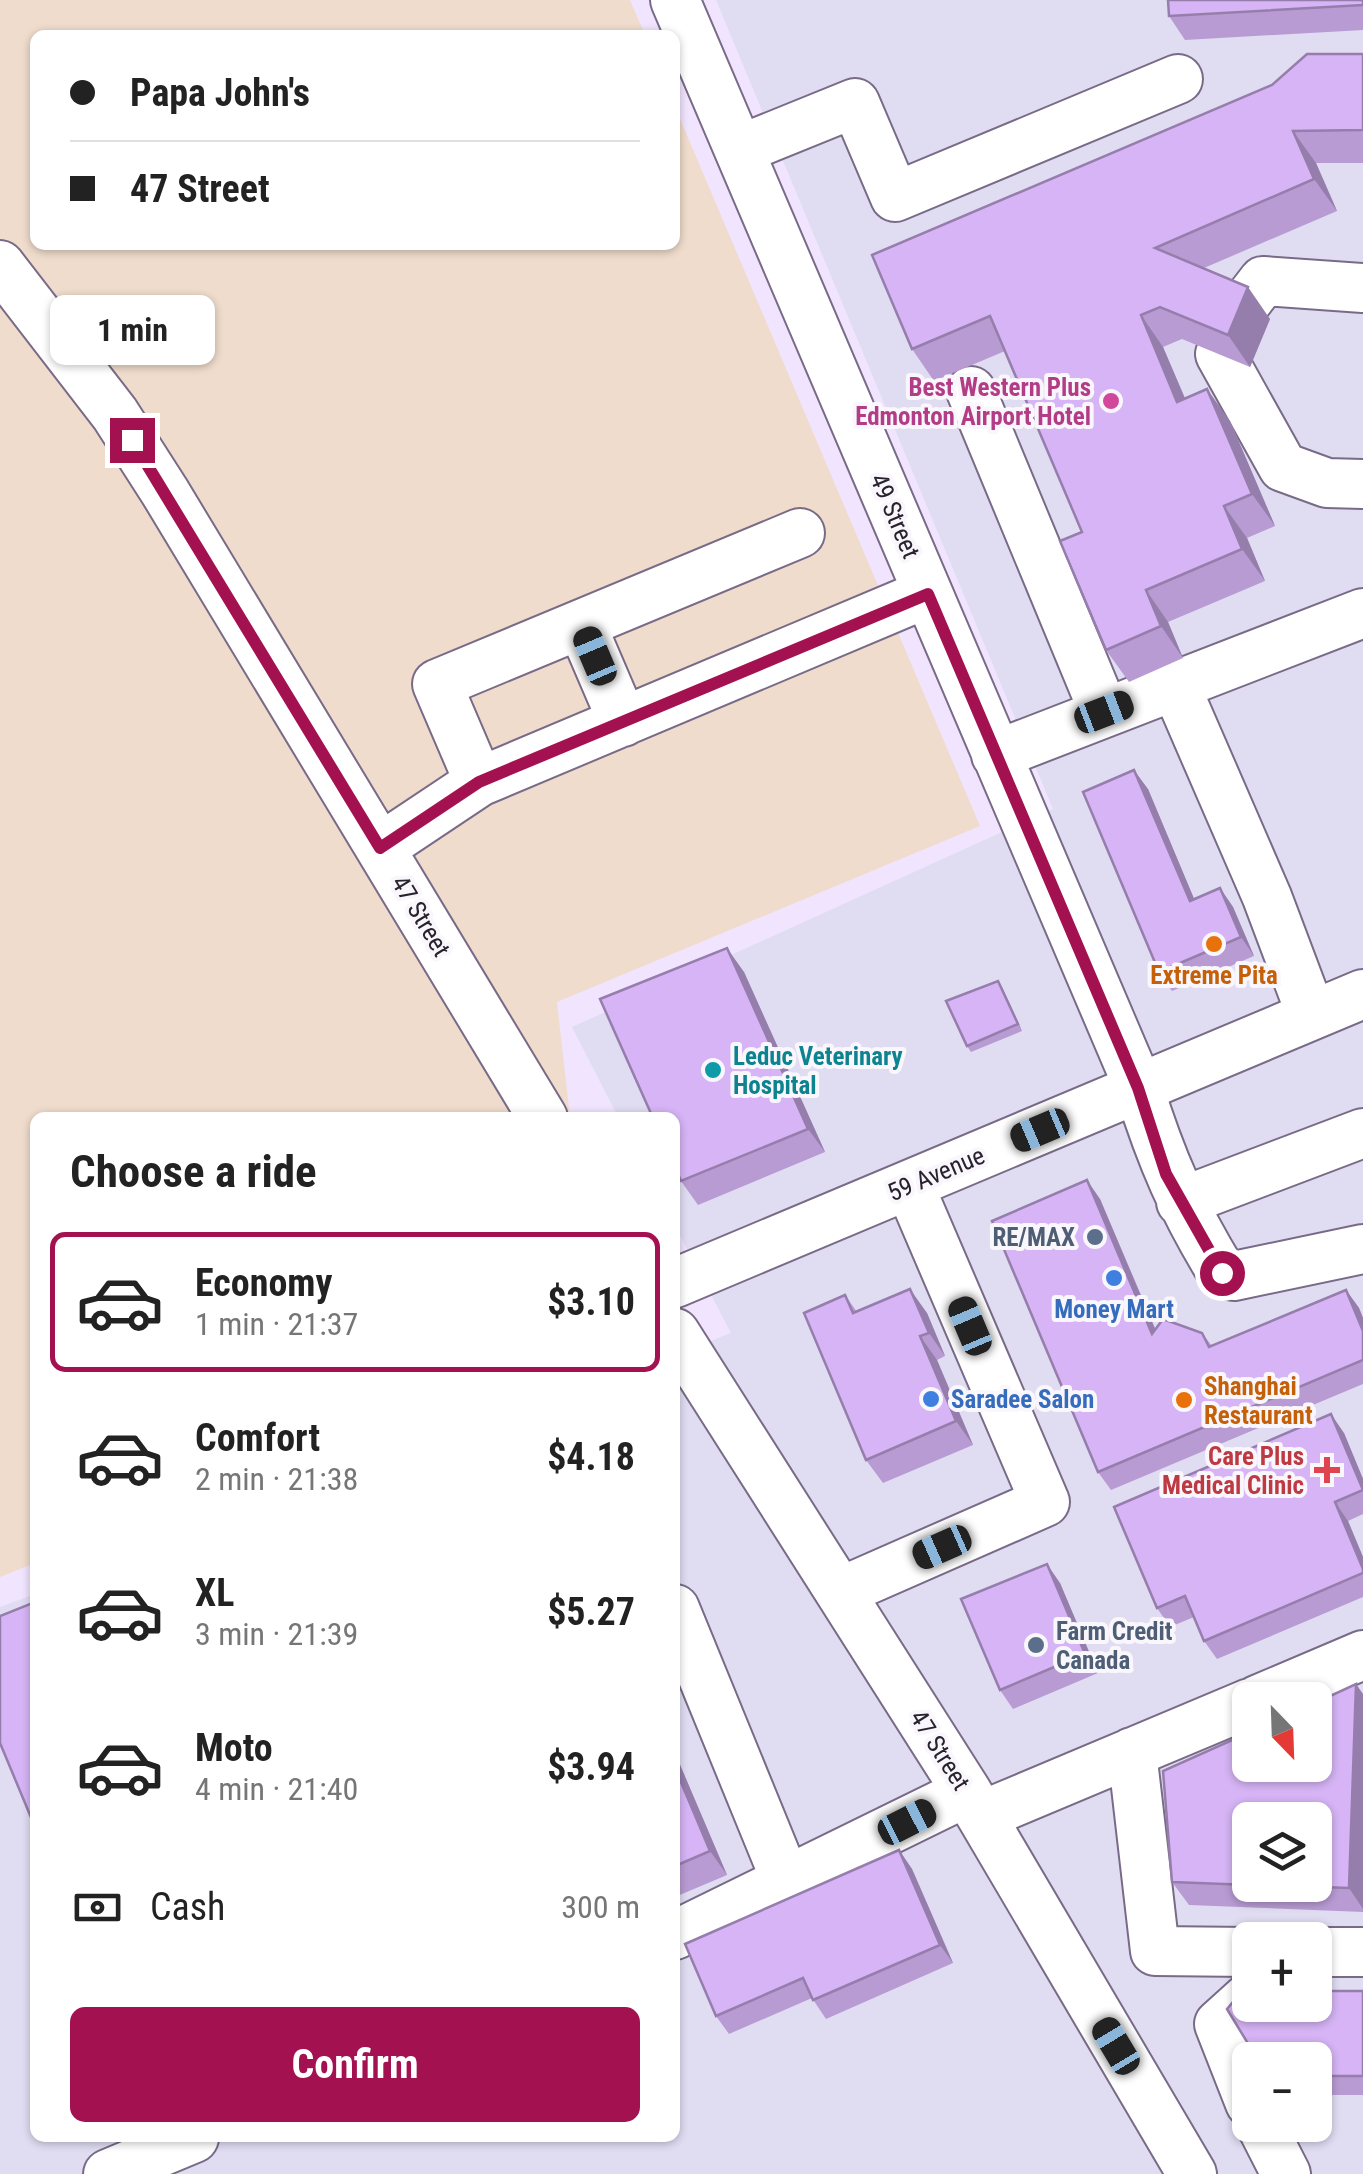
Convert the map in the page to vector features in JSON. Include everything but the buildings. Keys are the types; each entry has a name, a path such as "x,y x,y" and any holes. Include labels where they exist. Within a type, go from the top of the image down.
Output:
{"street":[{"name":"49 Street","path":"675,0 1138,1088 1166,1174 1181,1202 1222,1273 1234,1276 1363,1249"},
{"path":"739,150 855,102 895,197 1178,79"},
{"name":"47 Street","path":"0,265 115,414 539,1112"},
{"path":"1243,307 1263,281 1363,288"},
{"path":"1220,354 1283,466 1328,483 1363,484"},
{"path":"971,391 1104,712"},
{"path":"479,782 437,684 800,534"},
{"path":"380,848 479,782 928,594"},
{"path":"996,755 1363,613"},
{"path":"581,624 622,722"},
{"path":"1174,685 1267,897 1311,1014"},
{"name":"59 Avenue","path":"680,1281 1363,994"},
{"path":"1181,1202 1363,1133"},
{"path":"840,1592 1045,1502 909,1185"},
{"name":"47 Street","path":"680,1352 840,1592 974,1804 1192,2174"},
{"path":"680,1621 787,1883"},
{"path":"1299,1682 1363,1656"},
{"path":"680,1932 974,1804 1132,1752 1232,1710"},
{"path":"1132,1752 1155,1951 1232,1952"},
{"path":"1332,1952 1363,1952"},
{"path":"1332,1994 1363,1993"},
{"path":"1232,2012 1219,2024 1232,2057"},
{"path":"108,2174 184,2142"},
{"path":"1270,2142 1286,2174"}],"shaded area":[{"path":"0,0 630,0 643,30 30,30 30,250 680,250 680,119 980,826 557,1002 569,1112 30,1112 30,1565 0,1577"},
{"path":"716,0 1363,0 1363,2174 0,2174 0,1607 30,1596 30,2142 680,2142 680,1353 731,1333 680,1236 680,1112 615,1112 572,1027 1053,809"}],"place":[{"name":"Best Western Plus Edmonton Airport Hotel","path":"1111,401"},
{"name":"Extreme Pita","path":"1214,944"},
{"name":"Leduc Veterinary Hospital","path":"713,1070"},
{"name":"RE/MAX","path":"1095,1237"},
{"name":"Money Mart","path":"1114,1278"},
{"name":"Saradee Salon","path":"931,1399"},
{"name":"Shanghai Restaurant","path":"1184,1400"},
{"name":"Care Plus Medical Clinic","path":"1327,1470"},
{"name":"Farm Credit Canada","path":"1036,1645"}],"route":[{"path":"132,440 380,848 479,782 928,594 1138,1088 1166,1174 1222,1273"}]}
